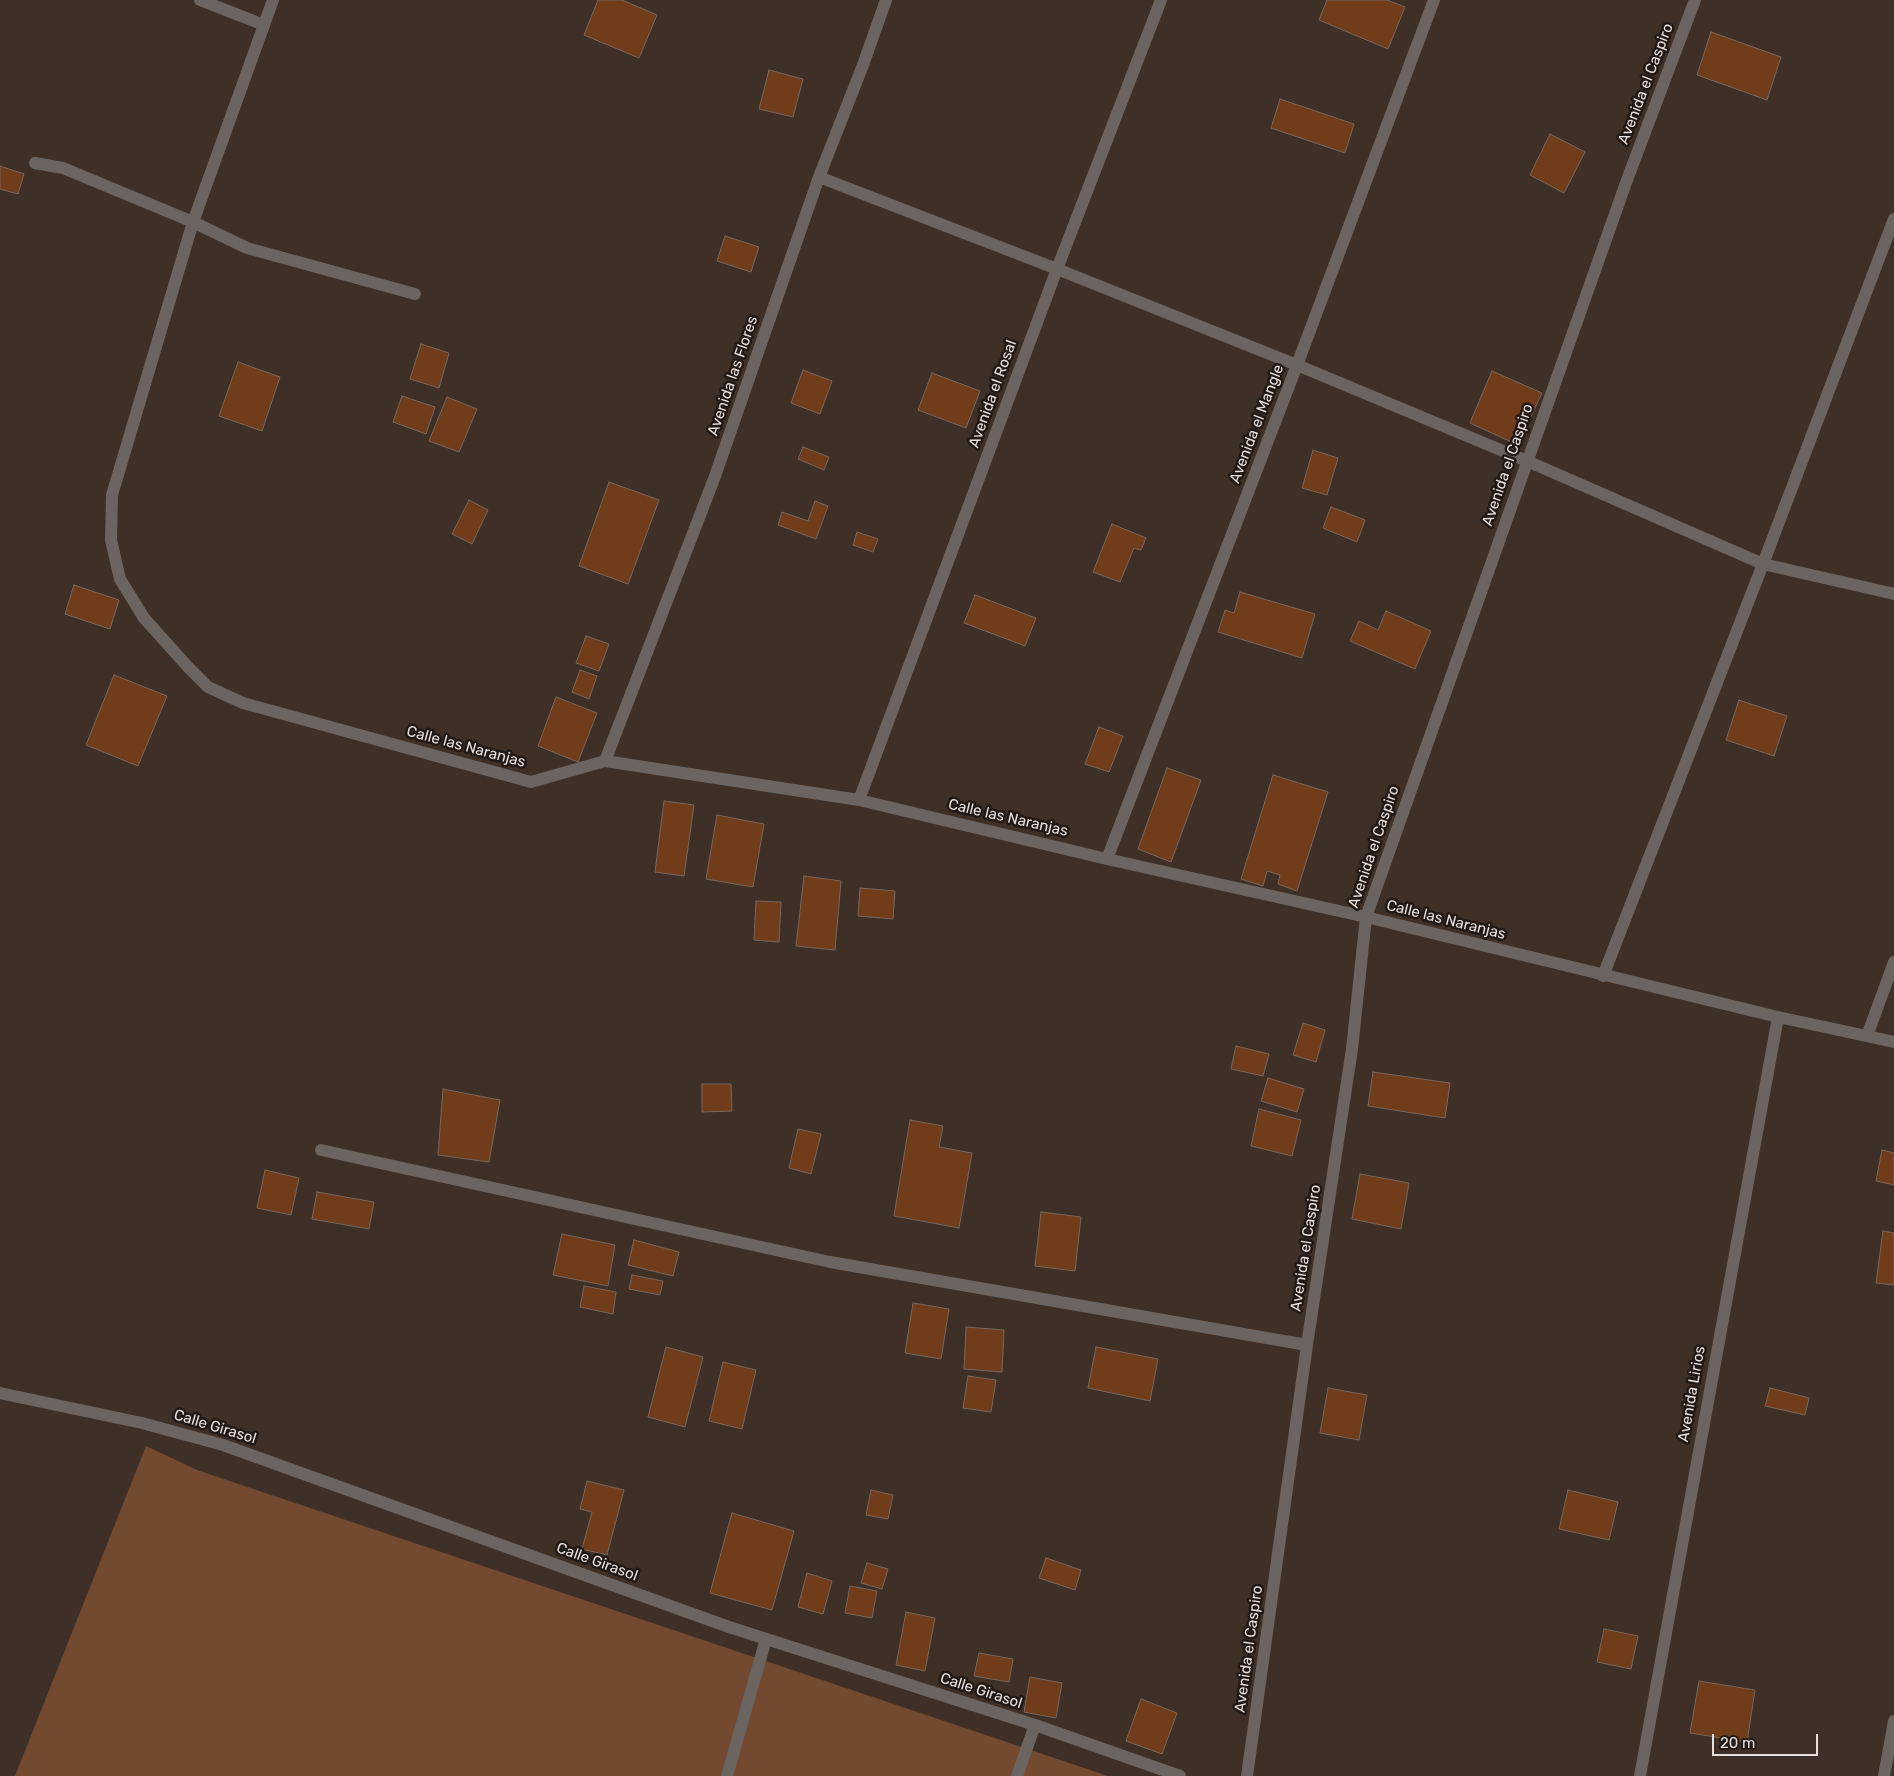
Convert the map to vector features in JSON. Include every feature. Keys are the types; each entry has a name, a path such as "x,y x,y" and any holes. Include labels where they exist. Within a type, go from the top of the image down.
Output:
{"street":[{"path":"200,0 264,25"},
{"name":"Calle las Naranjas","path":"273,0 193,222 112,495 111,540 120,579 144,618 208,687 243,703 531,782 605,761 859,800 1366,917 1778,1017 1894,1042"},
{"name":"Avenida las Flores","path":"605,761 714,479 819,177 863,65 886,0"},
{"name":"Avenida el Rosal","path":"859,800 1057,269 1161,0"},
{"name":"Avenida el Mangle","path":"1107,858 1297,365 1434,0"},
{"name":"Avenida el Caspiro","path":"1247,1776 1307,1345 1352,1049 1366,917 1627,180 1695,0"},
{"path":"35,163 63,168 193,222 246,248 415,294"},
{"path":"819,177 1297,365 1527,461 1764,564 1894,594"},
{"path":"1603,976 1764,564 1894,219"},
{"path":"1867,1036 1894,962"},
{"name":"Avenida Lirios","path":"1640,1776 1778,1017"},
{"path":"321,1150 830,1262 1307,1345"},
{"name":"Calle Girasol","path":"0,1393 142,1423 223,1444 766,1639 1035,1725 1180,1776"},
{"path":"727,1776 766,1639"},
{"path":"1884,1776 1894,1721"},
{"path":"1017,1776 1035,1725"}],"shaded area":[{"path":"146,1446 197,1470 1108,1776 15,1776"}],"building":[{"path":"598,0 622,0 657,15 639,58 584,35"},
{"path":"1327,0 1387,0 1405,7 1388,49 1319,20"},
{"path":"1711,32 1781,57 1767,100 1697,75"},
{"path":"769,70 803,79 793,117 759,109"},
{"path":"1280,99 1354,124 1345,153 1271,128"},
{"path":"1550,134 1585,152 1564,193 1530,175"},
{"path":"0,166 24,174 18,194 0,189"},
{"path":"725,236 759,247 751,272 717,261"},
{"path":"421,344 449,353 439,388 410,379"},
{"path":"238,362 280,377 262,431 219,416"},
{"path":"803,370 832,381 820,414 791,403"},
{"path":"1492,371 1542,393 1518,445 1470,423"},
{"path":"932,373 980,391 966,428 918,410"},
{"path":"402,396 435,407 426,434 393,422"},
{"path":"447,397 477,409 459,452 429,441"},
{"path":"803,447 829,457 824,470 798,459"},
{"path":"1313,450 1338,458 1327,495 1302,488"},
{"path":"609,482 659,500 628,584 579,566"},
{"path":"469,500 488,510 472,544 452,534"},
{"path":"815,501 828,506 816,539 778,525 782,512 808,521"},
{"path":"1331,507 1365,520 1357,542 1323,528"},
{"path":"1112,524 1146,538 1141,550 1134,548 1120,582 1093,572"},
{"path":"857,532 878,539 873,552 853,545"},
{"path":"74,585 119,600 110,629 65,614"},
{"path":"1240,592 1315,614 1302,658 1218,632 1225,610 1234,613"},
{"path":"975,595 1036,618 1025,646 964,623"},
{"path":"1386,611 1431,631 1415,669 1350,641 1359,621 1378,630"},
{"path":"586,636 609,644 599,671 576,663"},
{"path":"580,670 597,676 589,699 572,692"},
{"path":"114,675 167,696 138,766 86,745"},
{"path":"556,697 597,713 578,762 538,746"},
{"path":"1739,700 1787,716 1774,756 1726,740"},
{"path":"1099,727 1123,736 1109,772 1085,764"},
{"path":"1167,768 1201,780 1171,862 1138,849"},
{"path":"1273,775 1328,792 1297,891 1278,884 1280,875 1267,871 1263,886 1241,879"},
{"path":"664,801 694,805 684,876 655,872"},
{"path":"717,815 764,824 753,887 706,879"},
{"path":"804,876 841,881 835,950 796,946"},
{"path":"860,888 895,891 893,919 858,916"},
{"path":"756,901 781,902 779,942 754,940"},
{"path":"1303,1023 1325,1030 1316,1062 1293,1055"},
{"path":"1236,1046 1269,1054 1263,1076 1231,1069"},
{"path":"1373,1072 1450,1083 1445,1118 1368,1106"},
{"path":"1268,1078 1304,1089 1297,1112 1261,1101"},
{"path":"702,1084 731,1084 732,1111 702,1112"},
{"path":"443,1089 500,1100 489,1162 438,1155"},
{"path":"1259,1109 1301,1120 1292,1156 1251,1146"},
{"path":"910,1120 943,1126 939,1147 972,1153 959,1228 894,1216"},
{"path":"798,1129 821,1134 811,1174 789,1168"},
{"path":"1882,1150 1894,1153 1894,1185 1876,1181"},
{"path":"265,1170 299,1178 291,1215 257,1208"},
{"path":"1360,1174 1409,1183 1401,1229 1352,1219"},
{"path":"317,1192 374,1202 369,1229 312,1219"},
{"path":"1041,1212 1081,1217 1075,1271 1035,1266"},
{"path":"1883,1231 1894,1233 1894,1285 1876,1283"},
{"path":"562,1234 615,1245 608,1286 553,1275"},
{"path":"634,1240 679,1252 673,1276 628,1265"},
{"path":"632,1275 663,1281 660,1295 629,1289"},
{"path":"584,1286 616,1292 613,1314 580,1307"},
{"path":"913,1303 949,1309 941,1359 905,1353"},
{"path":"966,1327 1004,1330 1002,1372 964,1369"},
{"path":"666,1347 703,1357 685,1427 648,1417"},
{"path":"1096,1347 1158,1359 1150,1401 1088,1388"},
{"path":"723,1362 756,1370 742,1429 709,1421"},
{"path":"968,1376 996,1380 991,1412 963,1408"},
{"path":"1328,1388 1367,1395 1359,1440 1320,1433"},
{"path":"1770,1388 1809,1398 1805,1415 1765,1406"},
{"path":"587,1481 624,1490 607,1555 582,1549 592,1512 580,1509"},
{"path":"871,1490 893,1495 888,1519 866,1515"},
{"path":"1568,1490 1618,1502 1609,1540 1559,1529"},
{"path":"732,1513 794,1531 772,1610 710,1593"},
{"path":"1046,1558 1081,1570 1075,1590 1039,1578"},
{"path":"867,1563 888,1569 882,1589 861,1583"},
{"path":"807,1573 832,1581 823,1614 798,1607"},
{"path":"850,1586 877,1591 872,1618 845,1613"},
{"path":"906,1612 935,1618 925,1671 896,1665"},
{"path":"1604,1629 1638,1636 1631,1669 1597,1662"},
{"path":"979,1653 1013,1659 1009,1682 974,1676"},
{"path":"1030,1677 1062,1683 1056,1718 1024,1712"},
{"path":"1699,1681 1755,1690 1747,1742 1690,1733"},
{"path":"1141,1699 1177,1713 1162,1754 1126,1741"}]}
